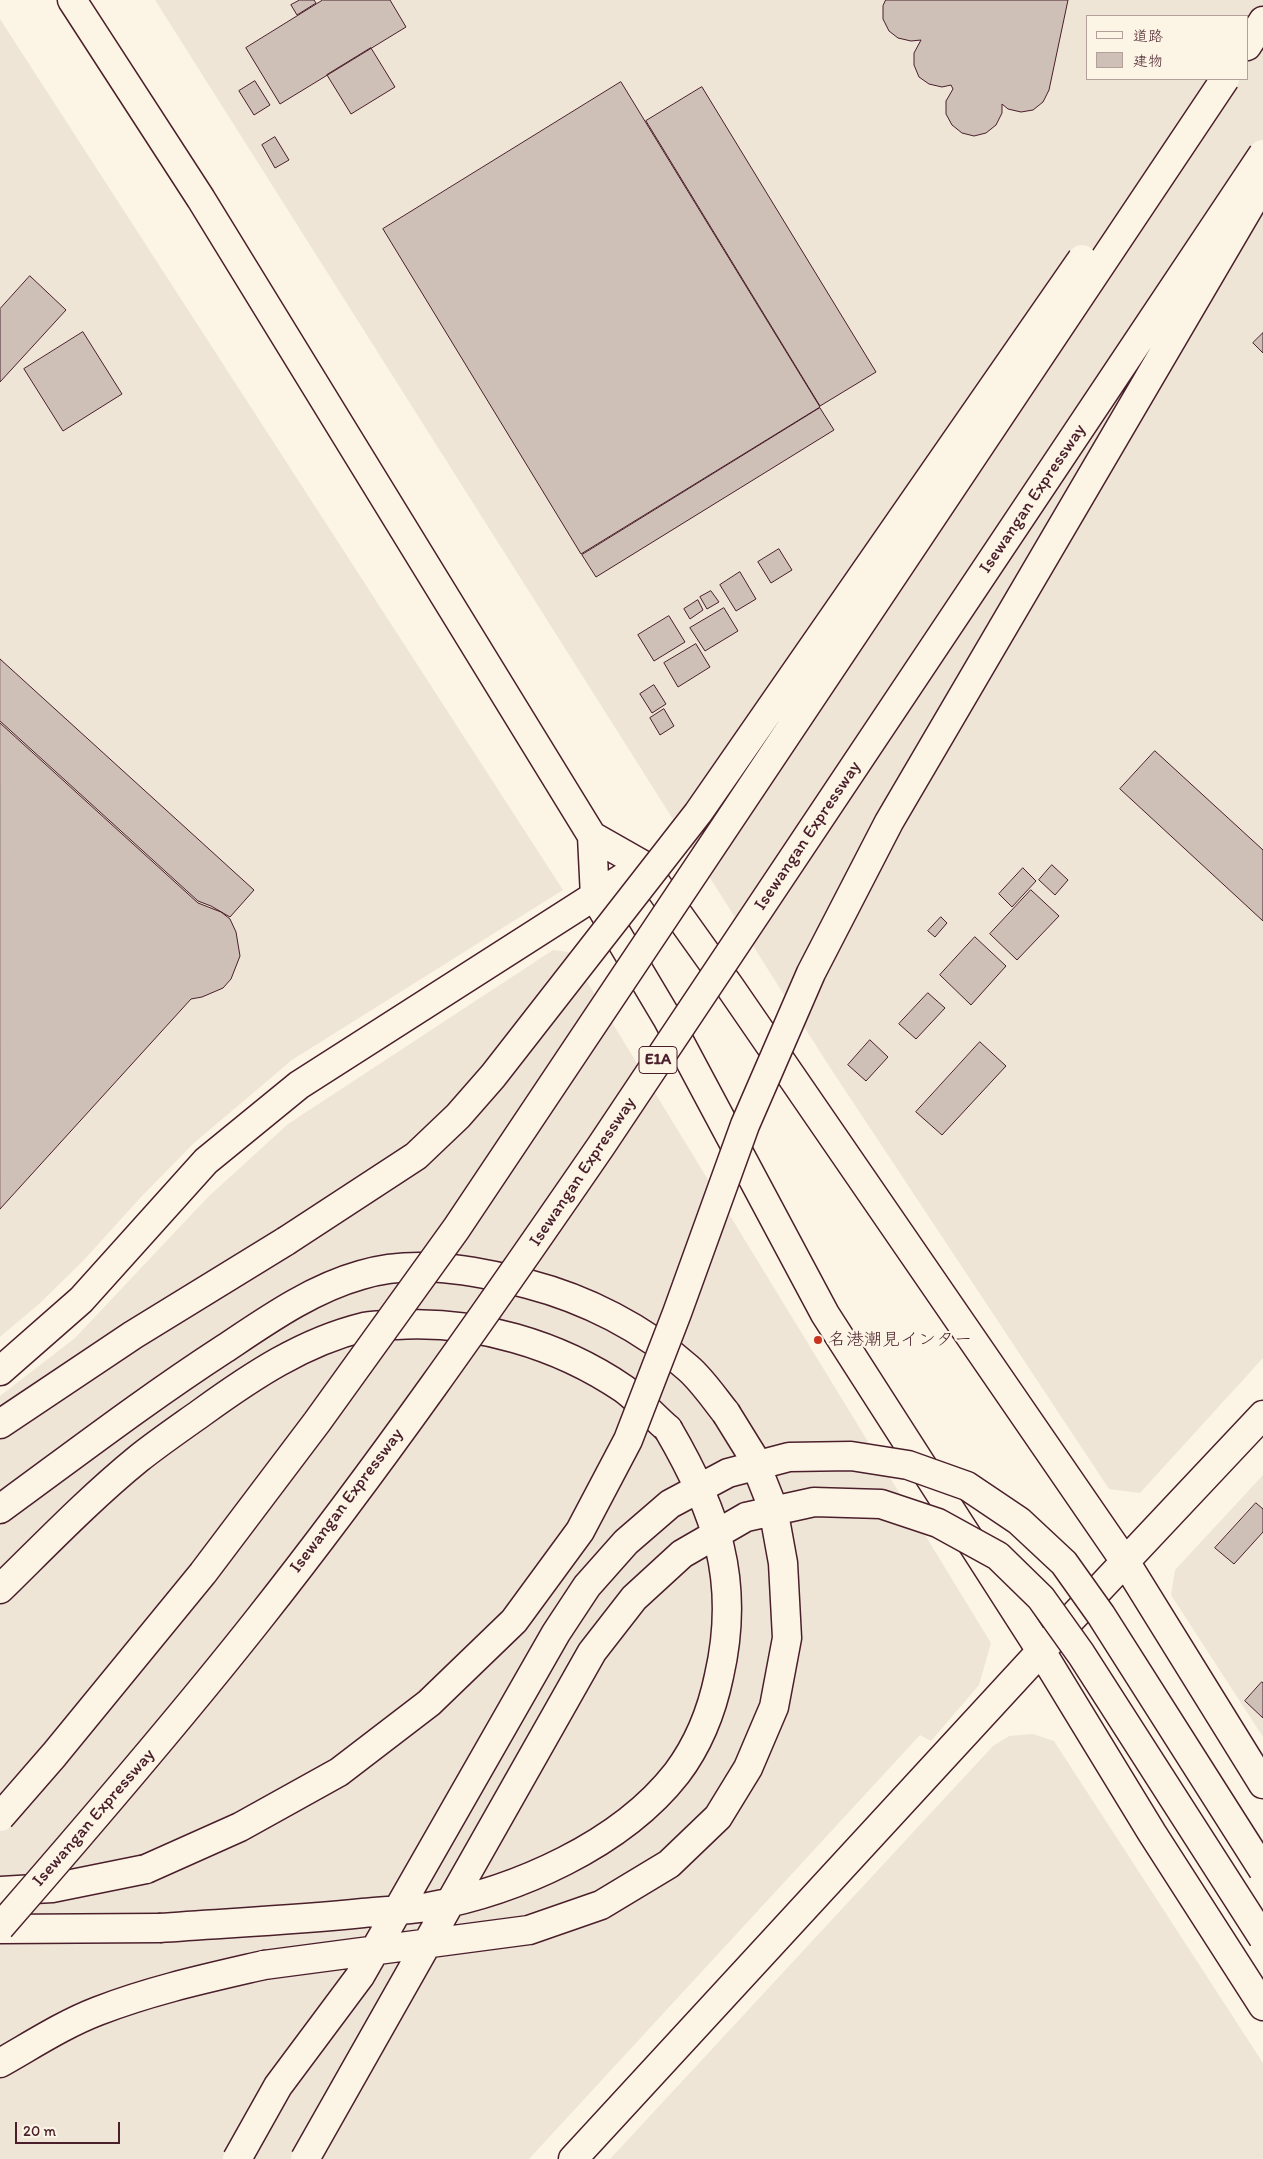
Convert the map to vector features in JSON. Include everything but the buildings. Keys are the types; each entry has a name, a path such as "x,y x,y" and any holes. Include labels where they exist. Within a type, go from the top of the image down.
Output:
{"main road":[{"path":"72,0 201,199 592,836 595,897 667,1018 825,1314 1041,1651 1152,1833 1263,2006"},
{"path":"1248,37 1263,17"},
{"path":"1248,44 1263,21"},
{"path":"0,1424 133,1335 360,1195 416,1156 464,1110 547,1009 698,813 1115,211 1215,80"},
{"path":"0,1817 54,1755 203,1573 317,1422 456,1229 1224,80"},
{"name":"Isewangan Expressway","path":"0,1928 133,1773 259,1619 490,1307 601,1146 1263,154"},
{"path":"0,1891 52,1888 146,1869 240,1827 339,1772 429,1703 514,1621 580,1531 628,1440 678,1313 746,1125 819,956 889,822 1263,184"},
{"path":"592,836 643,865 730,987 1126,1563 1263,1784"},
{"path":"0,1371 80,1300 206,1161 299,1085 643,865"},
{"path":"0,1509 179,1378 263,1323 310,1296 361,1275 402,1268 448,1268 494,1274 585,1302 633,1328 689,1368 726,1413 752,1455 773,1508 783,1563 787,1638 774,1707 748,1768 718,1817 669,1864 601,1906 529,1930 264,1965 179,1985 97,2011 0,2063"},
{"path":"0,1589 70,1520 138,1459 227,1394 288,1355 326,1338 367,1326 413,1324 449,1325 498,1333 541,1348 584,1367 624,1390 668,1429 691,1469 713,1521 724,1566 729,1605 726,1646 716,1691 700,1735 677,1773 644,1808 603,1840 523,1879 507,1886 428,1907 344,1915 159,1928 0,1928"},
{"path":"573,2159 1041,1651 1126,1563 1263,1415"},
{"path":"237,2159 278,2086 360,1976 556,1633 588,1586 626,1542 670,1504 728,1473 789,1456 850,1456 908,1465 968,1486 1019,1522 1064,1564 1102,1615 1263,1870"},
{"path":"305,2159 592,1652 634,1598 682,1554 746,1517 814,1502 881,1504 938,1522 998,1556 1041,1598 1081,1654 1263,1938"}],"shaded area":[{"path":"155,0 1263,0 1263,1358 1140,1493 1109,1489 829,1066"},
{"path":"0,19 563,890 292,1060 194,1143 142,1196 83,1261 39,1304 0,1337"},
{"path":"553,950 569,952 991,1643 979,1685 931,1741 920,1735 529,2159 0,2159 0,1396 75,1338 208,1197 288,1124"},
{"path":"1263,1475 1263,1737 1171,1595 1175,1570"},
{"path":"1033,1734 1054,1741 1263,2063 1263,2159 610,2159 993,1746 1009,1736"}],"place":[{"name":"名港潮見インター","path":"818,1340"}]}
